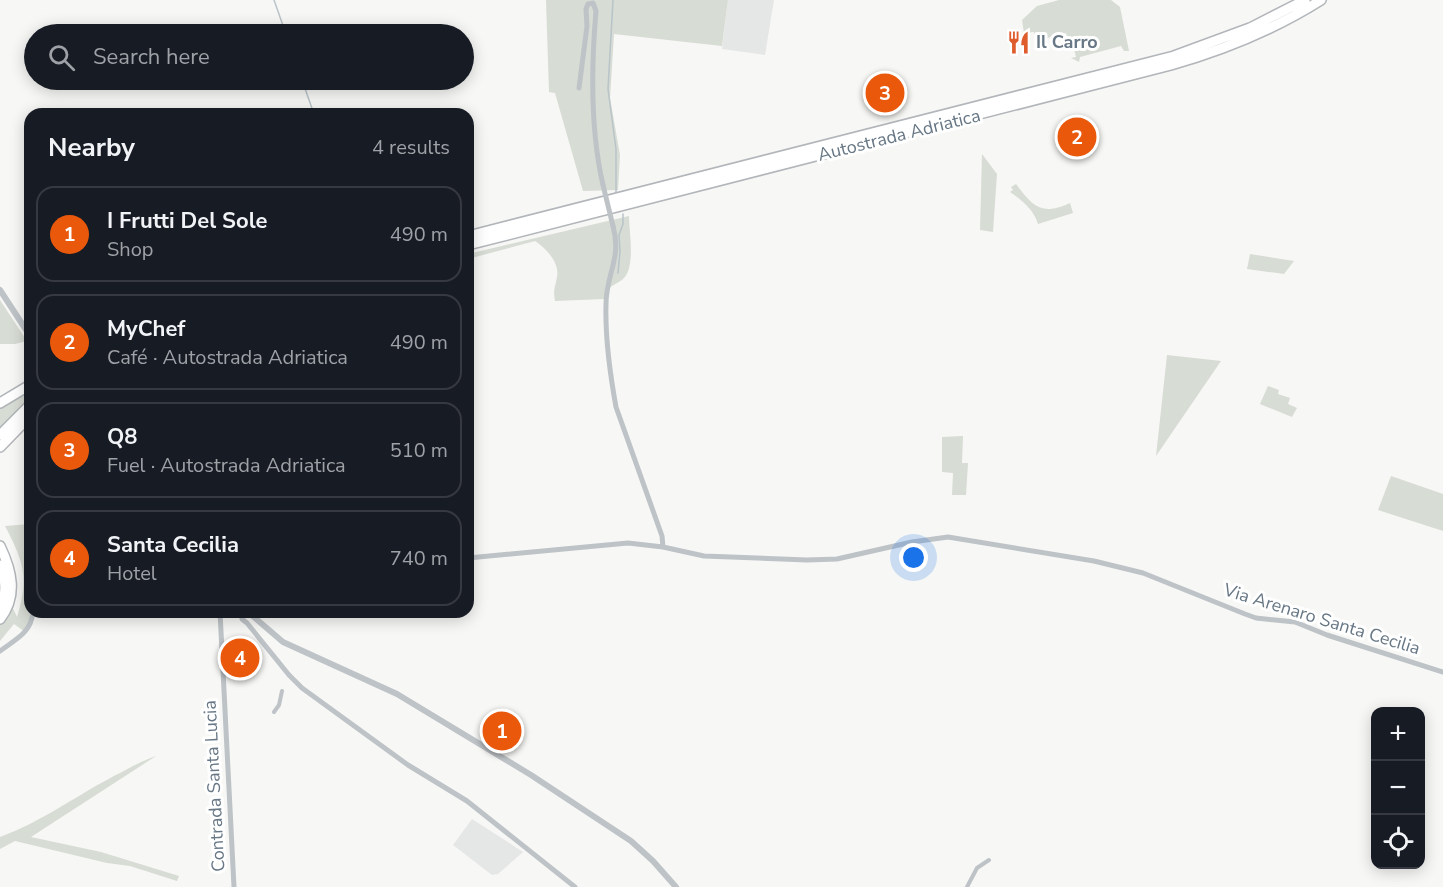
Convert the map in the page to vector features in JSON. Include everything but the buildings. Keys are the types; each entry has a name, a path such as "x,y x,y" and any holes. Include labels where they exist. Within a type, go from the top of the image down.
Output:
{"highway":[{"name":"Autostrada Adriatica","path":"474,234 1174,56 1250,28 1305,0"},
{"name":"Autostrada Adriatica","path":"474,243 1171,65 1260,33 1321,0"},
{"path":"0,403 24,389"},
{"path":"0,435 24,411"},
{"path":"0,447 24,422"},
{"path":"0,546 8,564 12,585 9,604 0,619"},
{"path":"0,565 6,586 0,608"}],"street":[{"path":"579,88 586,9 588,4 592,3 596,12 593,85 595,142 613,226 616,260 606,303 613,387 616,407 662,536 663,547"},
{"path":"0,290 24,327"},
{"name":"Via Arenaro Santa Cecilia","path":"474,557 628,543 663,547 704,556 837,559 912,542 948,537 1094,561 1143,573 1256,618 1295,622 1327,635 1443,672"},
{"path":"0,651 27,631 33,618"},
{"name":"Contrada Santa Lucia","path":"220,618 234,887"},
{"path":"242,618 302,688 408,765 468,801 576,887"},
{"path":"254,618 283,642 397,694 531,775 631,841 676,887"},
{"path":"274,712 279,705 282,691"},
{"path":"967,887 977,868 989,860"}],"shaded area":[{"path":"546,0 728,0 722,46 614,34 610,98 620,155 618,190 583,191 555,93 549,92"},
{"path":"728,0 774,0 765,55 722,49"},
{"path":"1059,0 1111,0 1120,7 1129,51 1124,51 1121,46 1080,57 1079,62 1071,58 1076,57 1071,37 1067,37 1066,33 1036,41 1034,32 1024,33 1022,20 1037,6"},
{"path":"982,154 997,174 993,232 980,230"},
{"path":"1016,184 1033,204 1052,209 1070,203 1073,213 1038,224 1034,214 1027,206 1010,192 1013,190 1011,187"},
{"path":"629,216 631,258 627,274 607,290 604,299 555,301 556,266 548,252 535,241 474,257 474,253"},
{"path":"1250,254 1294,261 1284,274 1247,269"},
{"path":"0,300 24,336 24,342 0,344"},
{"path":"1167,355 1221,361 1156,456"},
{"path":"1268,386 1279,390 1278,394 1290,398 1288,404 1297,408 1292,417 1260,404"},
{"path":"24,394 24,406 0,428 0,409"},
{"path":"963,436 962,463 968,463 966,495 952,495 953,473 942,472 942,437"},
{"path":"1391,476 1443,494 1443,531 1378,510"},
{"path":"24,524 24,618 30,618 25,632 14,624 0,641 0,624 12,606 17,617 23,591 23,570 17,550 5,526"},
{"path":"156,756 31,837 101,852 179,876 177,881 130,866 107,863 15,841 0,849 0,837 32,823 107,780"},
{"path":"472,819 523,852 498,874 492,875 453,845"}],"waterway":[{"path":"274,0 282,24"},
{"path":"613,0 608,89 616,149 616,192"},
{"path":"306,90 312,108"},
{"path":"618,273 619,235 623,224 623,214"}],"place":[{"name":"Il Carro","path":"1018,42"},
{"name":"Q8","path":"885,93"},
{"name":"MyChef","path":"1077,137"},
{"name":"Santa Cecilia","path":"240,658"},
{"name":"I Frutti Del Sole","path":"502,731"}]}
